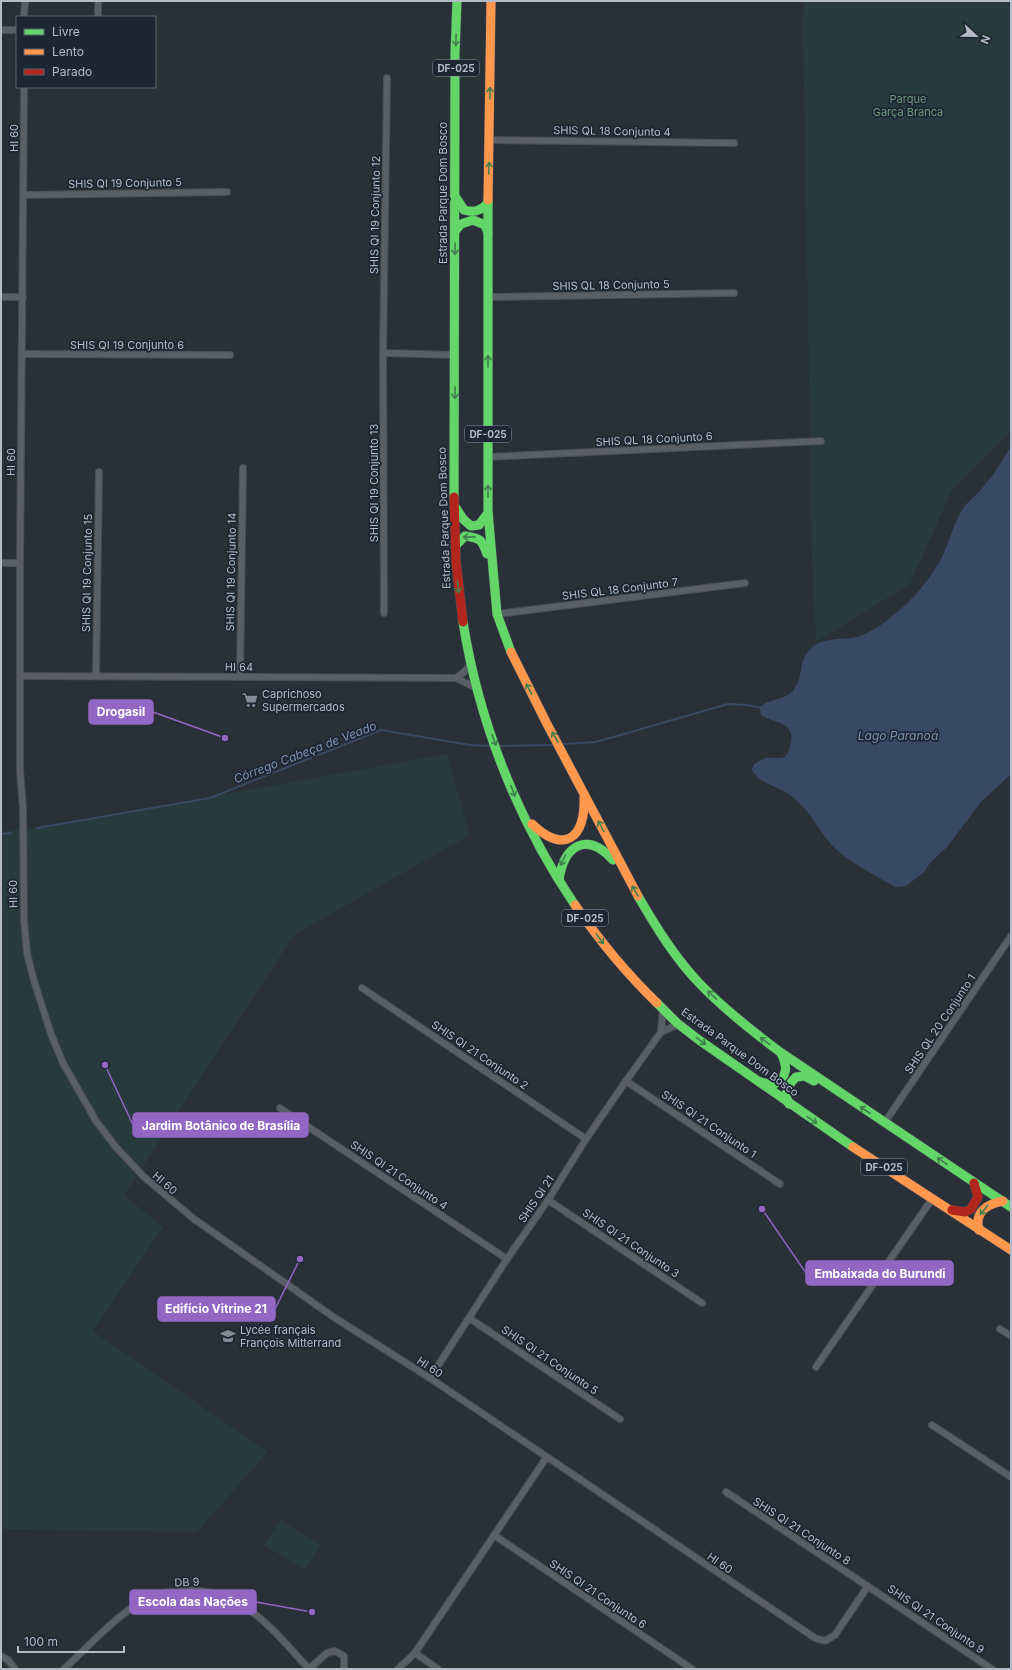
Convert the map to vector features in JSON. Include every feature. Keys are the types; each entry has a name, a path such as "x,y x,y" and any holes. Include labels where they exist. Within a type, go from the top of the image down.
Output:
{"main road":[{"name":"Estrada Parque Dom Bosco","path":"457,1 455,196 455,546 458,590 470,665 476,688 488,725 520,810 559,882 601,941 679,1024 789,1104 1011,1250"},
{"name":"DF-025","path":"491,1 488,203 488,512 492,572 497,614 513,657 625,873 655,925 689,972 751,1030 780,1052 831,1088 885,1122 1011,1207"},
{"path":"455,196 464,210 472,212 480,211 488,203"},
{"path":"455,231 459,224 465,221 474,220 485,225 488,235"},
{"path":"455,506 461,518 472,526 483,523 488,512"},
{"path":"455,546 465,536 479,538 486,548 492,572"},
{"path":"520,810 539,833 557,841 566,840 576,835 581,827 585,815 582,790"},
{"path":"559,882 560,869 564,857 570,849 583,844 592,845 607,851 620,869 625,873"},
{"path":"757,1082 773,1085 782,1078 786,1072 787,1065 780,1052"},
{"path":"789,1104 786,1099 786,1092 796,1077 805,1076 831,1088"},
{"path":"935,1201 951,1210 963,1213 969,1211 978,1197 974,1183"},
{"path":"979,1230 978,1220 985,1207 991,1203 1003,1201"}],"street":[{"path":"24,16 25,1"},
{"path":"98,1 98,16"},
{"path":"1,30 16,30"},
{"name":"SHIS QI 19 Conjunto 12","path":"383,353 387,78"},
{"name":"HI 60","path":"24,88 23,354 20,563 20,770 22,809 22,885 27,953 34,981 51,1034 63,1063 85,1103 115,1146 143,1176 194,1220 335,1318 430,1378 546,1458 820,1641 830,1639 835,1635 868,1586"},
{"name":"SHIS QL 18 Conjunto 4","path":"490,140 734,143"},
{"name":"SHIS QI 19 Conjunto 5","path":"24,194 227,192"},
{"name":"SHIS QL 18 Conjunto 5","path":"488,297 734,293"},
{"path":"1,297 23,297"},
{"path":"383,353 455,355"},
{"name":"SHIS QI 19 Conjunto 13","path":"383,353 384,613"},
{"name":"SHIS QI 19 Conjunto 6","path":"23,354 230,355"},
{"name":"SHIS QL 18 Conjunto 6","path":"488,457 821,441"},
{"name":"SHIS QI 19 Conjunto 14","path":"240,677 243,468"},
{"name":"SHIS QI 19 Conjunto 15","path":"96,675 99,472"},
{"path":"1,563 20,563"},
{"name":"SHIS QL 18 Conjunto 7","path":"497,614 745,583"},
{"path":"456,678 470,665"},
{"name":"HI 64","path":"21,676 96,675 456,678 476,688"},
{"name":"SHIS QL 20 Conjunto 1","path":"885,1122 1011,936"},
{"name":"SHIS QI 21 Conjunto 2","path":"362,988 586,1139"},
{"path":"661,1032 663,1008"},
{"name":"SHIS QI 21","path":"430,1378 506,1259 548,1200 586,1139 626,1080 661,1032 679,1024"},
{"name":"SHIS QI 21 Conjunto 1","path":"626,1080 780,1184"},
{"name":"SHIS QI 21 Conjunto 4","path":"280,1108 506,1259"},
{"name":"SHIS QI 21 Conjunto 3","path":"548,1200 702,1303"},
{"path":"816,1367 935,1201"},
{"name":"SHIS QI 21 Conjunto 5","path":"469,1318 620,1418"},
{"path":"1000,1329 1011,1336"},
{"path":"932,1425 1011,1477"},
{"path":"398,1669 415,1653 546,1458"},
{"name":"SHIS QI 21 Conjunto 8","path":"726,1492 868,1586"},
{"name":"SHIS QI 21 Conjunto 6","path":"494,1535 692,1669"},
{"name":"SHIS QI 21 Conjunto 9","path":"868,1586 992,1669"},
{"name":"DB 9","path":"64,1669 139,1602 160,1594 192,1590 211,1592 230,1598 242,1605 270,1627 309,1669"},
{"path":"309,1669 327,1653 335,1651 344,1656 344,1669"},
{"path":"415,1653 438,1669"},
{"path":"1,1656 8,1660 15,1669"}],"green space":[{"name":"Parque Garça Branca","path":"804,1 1011,1 1011,432 951,492 910,584 816,642 812,563 803,26"},
{"path":"447,754 470,835 294,935 124,1195 163,1227 93,1331 268,1452 197,1532 1,1529 1,832 76,821"},
{"path":"280,1520 321,1545 305,1570 264,1545"}],"water":[{"name":"Lago Paranoá","path":"1011,447 1011,774 981,802 947,847 930,863 924,872 906,886 895,887 848,859 830,843 809,814 797,801 790,795 764,782 755,775 752,770 754,764 766,758 784,757 788,752 791,738 791,732 788,728 779,722 761,715 760,707 768,702 782,698 791,693 799,679 804,658 816,644 828,640 860,636 866,633 888,619 920,590 942,557 963,508 987,482"}],"waterway":[{"name":"Córrego Cabeça de Veado","path":"563,744 596,742 728,704 763,708"},
{"name":"Córrego Cabeça de Veado","path":"37,828 210,798 381,730 470,745 491,746"},
{"name":"Córrego Cabeça de Veado","path":"499,746 555,745"},
{"name":"Córrego Cabeça de Veado","path":"1,834 11,833"}],"traffic: fast":[{"path":"454,497 455,53 457,1"},
{"path":"455,196 464,210 468,211 477,211 488,203"},
{"path":"488,200 488,512 497,614 511,652"},
{"path":"455,231 461,224 473,220 485,225 488,233"},
{"path":"456,508 463,519 471,526 479,525 488,513"},
{"path":"455,546 465,536 474,538 480,540 487,554"},
{"path":"463,622 479,697 490,734 504,770 536,840 554,873 575,905"},
{"path":"559,880 566,858 571,851 578,846 586,844 594,846 603,851 613,860"},
{"path":"638,896 659,931 682,964 709,993 738,1020 780,1052 1011,1207"},
{"path":"657,1003 677,1023 699,1040 853,1147"},
{"path":"761,1082 773,1085 782,1079 786,1067 781,1053"},
{"path":"789,1104 786,1096 787,1089 796,1077 805,1076 814,1081"}],"traffic: slow":[{"path":"488,200 491,1"},
{"path":"511,652 547,724 638,896"},
{"path":"532,824 554,839 563,840 571,838 577,832 581,823 584,811 584,797"},
{"path":"575,905 613,956 657,1003"},
{"path":"853,1147 1011,1250"},
{"path":"979,1230 978,1218 983,1210 992,1204 1003,1201"}],"traffic: jam":[{"path":"454,497 456,562 463,622"},
{"path":"952,1210 965,1212 971,1209 978,1197 974,1183"}],"place":[{"name":"Caprichoso Supermercados","path":"250,700"},
{"name":"Drogasil","path":"225,738"},
{"name":"Jardim Botânico de Brasília","path":"105,1065"},
{"name":"Embaixada do Burundi","path":"762,1209"},
{"name":"Edifício Vitrine 21","path":"300,1259"},
{"name":"Lycée français François Mitterrand","path":"228,1336"},
{"name":"Escola das Nações","path":"312,1612"}]}
